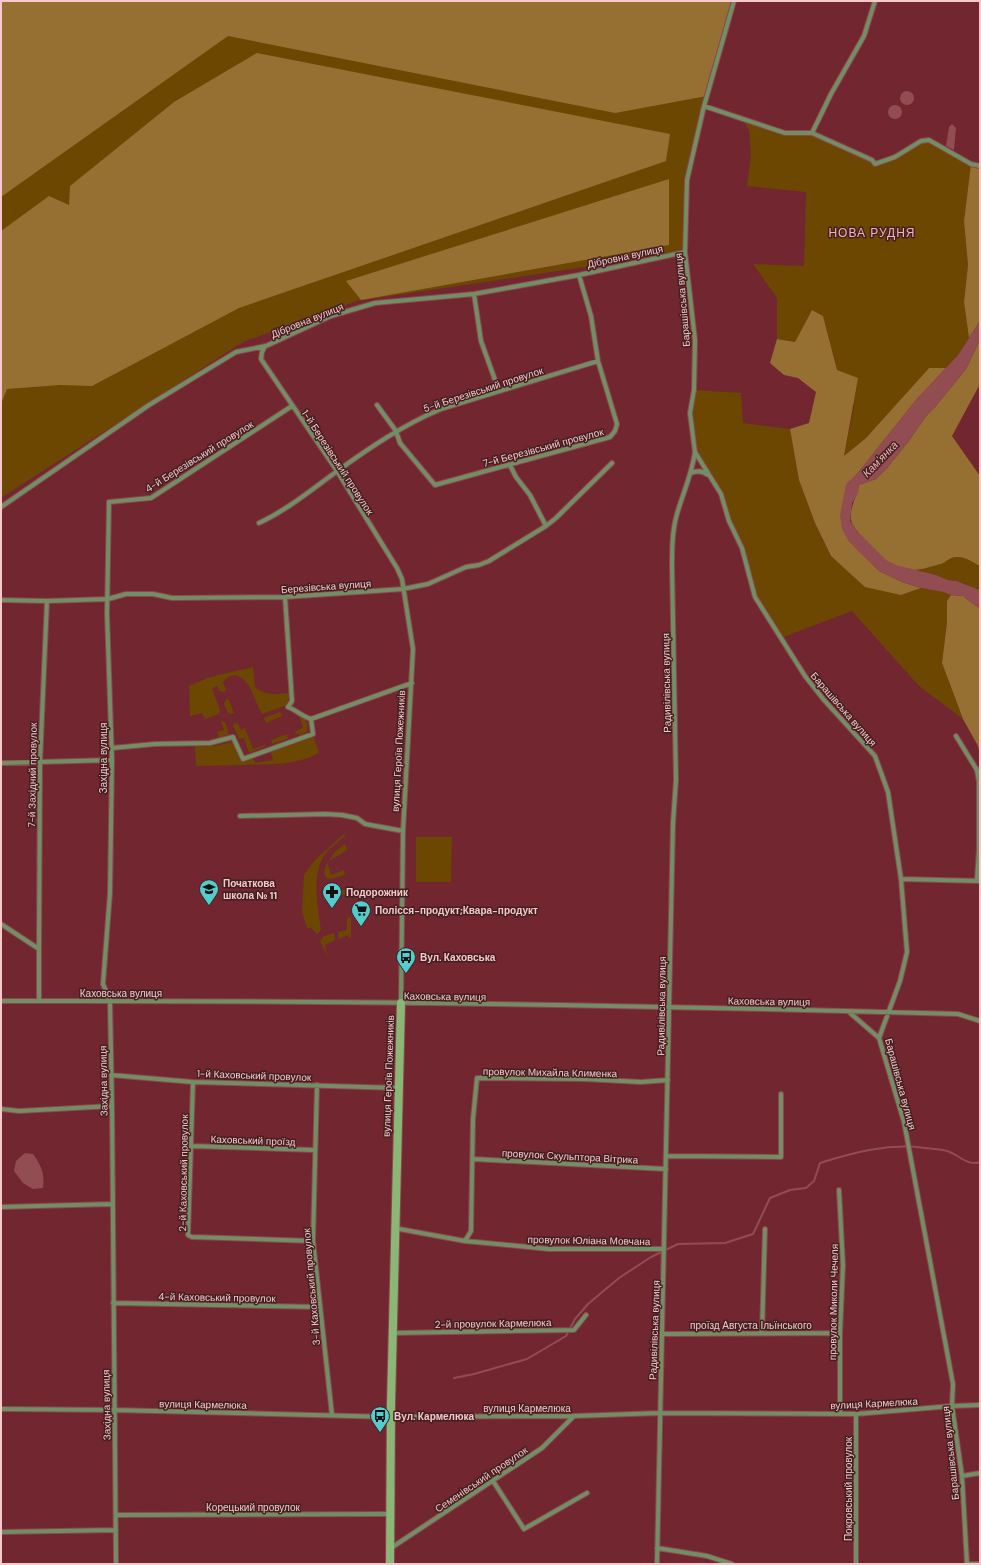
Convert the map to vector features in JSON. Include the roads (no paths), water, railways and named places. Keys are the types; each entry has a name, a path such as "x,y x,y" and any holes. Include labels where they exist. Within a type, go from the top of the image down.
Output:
{"street":[{"name":"Барашівська вулиця","path":"734,1 704,106 686,180 685,252 695,340 694,390 690,413 695,452 721,494 729,521 742,548 755,597 805,676 824,700 875,756 888,792 901,879 907,952 900,981 879,1038 904,1122 954,1384 952,1406 962,1476 967,1564"},
{"path":"812,133 831,94 864,36 875,1"},
{"path":"704,106 784,133 812,133 872,160 875,164 895,157 921,141 930,140 971,164 980,166"},
{"name":"Дібровна вулиця","path":"1,507 149,405 236,352 266,346 331,316 375,303 474,294 685,252"},
{"name":"7-й Березівський провулок","path":"377,405 396,431 400,443 435,485 610,437 615,431 617,424 598,361 591,316 579,274"},
{"path":"474,294 481,341 499,391"},
{"name":"1-й Березівський провулок","path":"266,346 262,352 261,360 337,471 397,568 402,579 403,589"},
{"name":"5-й Березівський провулок","path":"260,523 278,514 337,471 396,431 421,418 441,409 598,361"},
{"name":"4-й Березівський провулок","path":"108,599 109,502 151,498 292,406"},
{"name":"Радивілівська вулиця","path":"657,1564 673,823 676,780 672,567 676,515 691,474 695,452"},
{"name":"Березівська вулиця","path":"1,600 47,601 108,599 126,594 153,594 172,598 285,597 403,589 428,584 466,567 479,565 546,526 612,463"},
{"path":"510,465 516,477 530,495 546,526"},
{"path":"691,474 696,470 711,478"},
{"name":"вулиця Героїв Пожежників","path":"390,1564 394,1228 403,831 413,649 403,589"},
{"path":"285,597 292,701 288,707 311,719 412,683"},
{"name":"Західна вулиця","path":"108,599 107,614 112,760 110,893 103,984 110,1001 116,1564"},
{"name":"7-й Західний провулок","path":"39,1001 40,762 47,601"},
{"path":"112,748 155,744 210,743 233,737 243,759 313,734 311,719"},
{"path":"901,879 978,881 979,782 977,770 956,736"},
{"path":"1,763 112,760"},
{"path":"240,816 342,815 357,818 365,824 403,831"},
{"path":"1,924 39,949"},
{"name":"Каховська вулиця","path":"1,1001 400,1003 768,1009 958,1014 980,1021"},
{"path":"848,1012 879,1038"},
{"name":"1-й Каховський провулок","path":"110,1075 193,1082 398,1088"},
{"name":"провулок Михайла Клименка","path":"465,1241 471,1231 474,1159 473,1119 477,1078 585,1079 641,1082 668,1080"},
{"name":"2-й Каховський провулок","path":"193,1082 188,1233 190,1237 313,1241"},
{"name":"3-й Каховський провулок","path":"317,1085 314,1150 313,1241 332,1415"},
{"path":"666,1156 781,1158 781,1094"},
{"path":"1,1110 19,1111 112,1106"},
{"name":"Каховський проїзд","path":"192,1146 314,1150"},
{"name":"провулок Скульптора Вітрика","path":"474,1159 666,1169"},
{"name":"провулок Миколи Чечеля","path":"840,1190 843,1265 840,1333 840,1414"},
{"path":"1,1207 112,1204"},
{"name":"провулок Юліана Мовчана","path":"394,1228 465,1241 549,1249 664,1249"},
{"path":"762,1333 765,1229"},
{"name":"4-й Каховський провулок","path":"113,1303 320,1307"},
{"name":"2-й провулок Кармелюка","path":"393,1333 574,1330 586,1315"},
{"name":"проїзд Августа Ільїнського","path":"662,1334 840,1333"},
{"name":"вулиця Кармелюка","path":"1,1409 114,1410 391,1417 574,1416 660,1413 856,1414 980,1405"},
{"name":"Покровський провулок","path":"856,1414 856,1564"},
{"name":"Семенівський провулок","path":"390,1548 542,1448 574,1416"},
{"path":"962,1476 980,1473"},
{"path":"493,1481 524,1529 587,1493"},
{"name":"Корецький провулок","path":"116,1515 390,1514"},
{"path":"1,1532 116,1530"},
{"path":"657,1548 706,1556 732,1564"},
{"path":"967,1564 980,1564"}],"water":[{"path":"907,91 912,93 914,98 912,103 907,105 902,103 900,98 902,93"},
{"path":"895,105 900,107 902,112 900,117 895,119 890,117 888,112 890,107"},
{"path":"952,124 956,128 954,150 946,146 949,127"},
{"name":"Кам'янка","path":"980,321 980,340 966,369 927,415 887,468 876,479 859,485 858,494 852,503 850,521 857,531 887,561 896,565 936,575 948,580 957,581 979,590 980,609 963,596 951,595 921,588 902,582 879,571 848,540 842,529 840,515 846,484 857,474 916,400 958,355"},
{"path":"25,1153 33,1154 38,1162 43,1174 43,1188 33,1189 23,1183 14,1171 16,1161"}],"waterway":[{"path":"454,1378 527,1359 566,1336 575,1319 588,1304 619,1278 651,1257 678,1244 725,1243 753,1234 770,1198 790,1190 806,1188 814,1181 820,1163 859,1152 898,1147 944,1150 967,1162 980,1162"}],"place":[{"name":"Початкова школа № 11","path":"209,906"},
{"name":"Подорожник","path":"332,909"},
{"name":"Полісся-продукт;Квара-продукт","path":"361,927"},
{"name":"Вул. Каховська","path":"406,974"},
{"name":"Вул. Кармелюка","path":"380,1433"}],"district":[{"name":"НОВА РУДНЯ","path":"872,233"}]}
